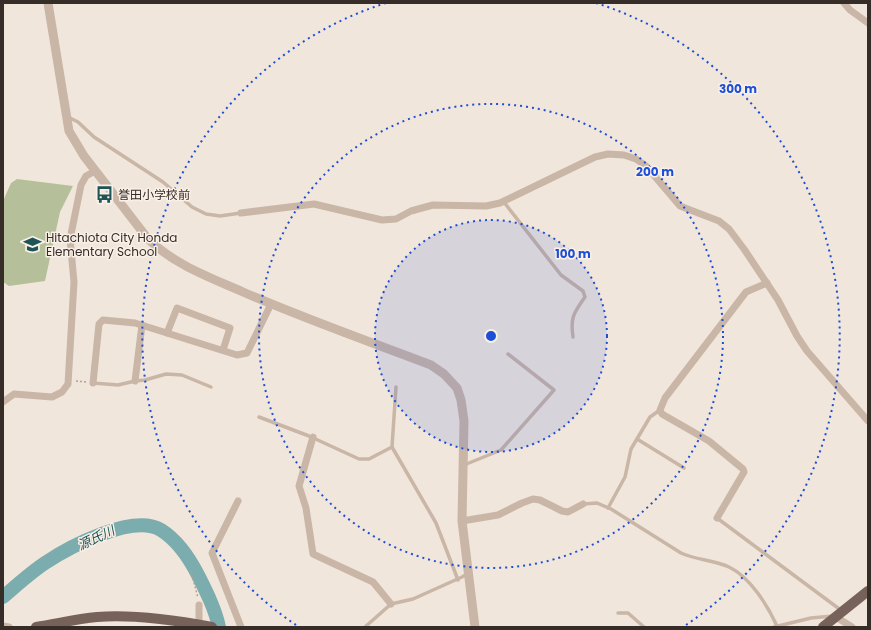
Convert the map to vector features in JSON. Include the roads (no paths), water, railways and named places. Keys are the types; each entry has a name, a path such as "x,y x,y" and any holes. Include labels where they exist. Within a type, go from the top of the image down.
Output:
{"main road":[{"path":"823,627 868,591"},
{"path":"36,627 98,617 116,617 207,626"}],"street":[{"path":"48,3 69,131 95,171 148,239 169,257 187,268 271,304 431,365 444,374 457,388 461,400 464,421 462,521 475,627"},
{"path":"844,3 850,10 868,24"},
{"path":"241,213 314,204 382,220 396,219 411,211 433,205 486,206 504,201 595,158 608,154 624,155 636,159 646,166 680,206 719,221 729,229 767,282 807,351 868,421"},
{"path":"3,402 14,394 52,397 58,395 68,384 74,282 70,240 81,186 86,176 95,171"},
{"path":"717,518 744,472 743,469 709,441 662,414 660,410 665,398 746,292 767,282"},
{"path":"93,383 99,324 103,320 142,325 237,355 247,353 271,304"},
{"path":"167,333 178,308 230,328 223,350"},
{"path":"135,381 142,325"},
{"path":"313,437 299,486 306,508 313,554 373,582 392,604"},
{"path":"462,521 498,515 533,499 540,500 562,511 568,512 583,504"},
{"path":"238,501 212,553 241,627"},
{"path":"199,606 207,626"},
{"path":"840,614 852,627"},
{"path":"3,626 9,627"}],"lane":[{"path":"66,116 78,122 94,137 130,159 163,182 192,207 206,214 220,216 241,213"},
{"path":"504,201 561,276 583,291 585,297 573,315 571,323 573,337"},
{"path":"463,466 500,450 554,390 508,354"},
{"path":"93,383 118,385 166,374 182,375 211,387"},
{"path":"396,387 392,447 436,523 458,580"},
{"path":"608,508 625,477 631,449 650,417 660,410"},
{"path":"259,417 313,437 359,460 369,459 392,447"},
{"path":"637,439 684,468"},
{"path":"583,504 597,503 608,508 681,554 690,558 728,566 740,574 768,605 776,627 811,618 840,614"},
{"path":"717,518 840,614"},
{"path":"365,627 392,604 413,599 458,580 468,573"},
{"path":"618,613 628,613 644,627"}],"waterway":[{"name":"源氏川","path":"3,597 45,563 85,541 118,529 134,526 149,526 161,530 167,534 187,557 208,595 219,627"}],"place":[{"name":"誉田小学校前","path":"105,194"},
{"name":"Hitachiota City Honda Elementary School","path":"33,244"}]}
